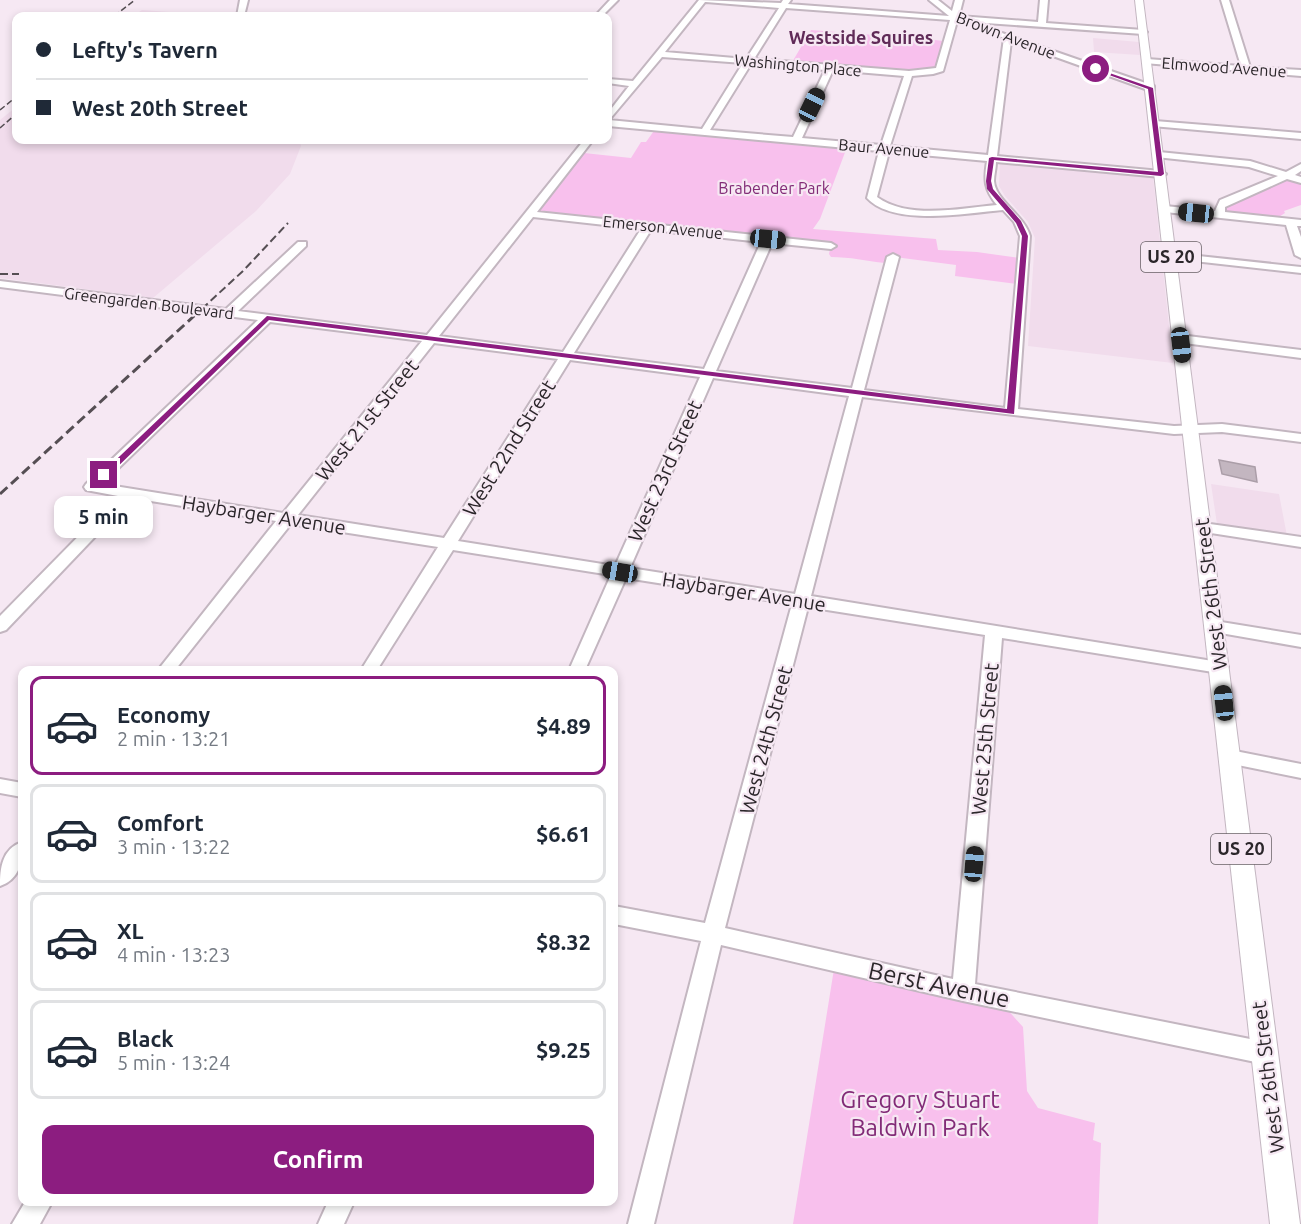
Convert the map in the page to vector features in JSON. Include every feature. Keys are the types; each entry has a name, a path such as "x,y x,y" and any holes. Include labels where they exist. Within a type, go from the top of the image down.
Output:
{"main road":[{"name":"West 26th Street","path":"1139,0 1265,1053 1290,1215"}],"street":[{"path":"602,12 614,0"},
{"path":"612,113 705,0 785,3 867,12 1143,32"},
{"path":"867,12 873,0"},
{"name":"Brown Avenue","path":"933,0 956,18 1151,88"},
{"path":"956,18 959,0"},
{"path":"1042,25 1044,0"},
{"path":"1225,0 1246,68"},
{"path":"705,131 785,3"},
{"name":"Washington Place","path":"659,54 909,74 937,72 940,69 956,18"},
{"path":"1008,37 989,185 1019,222 1025,236 1011,412"},
{"name":"Elmwood Avenue","path":"1147,61 1301,73"},
{"path":"795,140 830,68"},
{"path":"909,74 872,195 880,205 909,212 1005,207"},
{"path":"612,81 635,84"},
{"name":"Baur Avenue","path":"612,123 1161,174"},
{"path":"1155,124 1299,136 1301,148"},
{"name":"West 21st Street","path":"169,666 586,144"},
{"path":"1159,155 1250,164 1301,180"},
{"path":"1220,215 1220,205 1224,202 1288,176 1301,167"},
{"path":"1165,209 1296,223 1301,255"},
{"name":"Emerson Avenue","path":"530,214 831,246"},
{"name":"West 22nd Street","path":"372,666 648,226"},
{"name":"West 23rd Street","path":"579,666 768,239"},
{"path":"229,313 302,244"},
{"path":"1170,256 1301,270"},
{"name":"West 24th Street","path":"640,1224 713,934 893,257"},
{"name":"Greengarden Boulevard","path":"0,284 1011,412 1137,426 1191,430 1222,428 1301,438"},
{"name":"Haybarger Avenue","path":"267,318 92,487 1219,668"},
{"path":"1180,339 1301,354"},
{"name":"Greengarden Boulevard","path":"1191,430 1301,448"},
{"path":"0,626 129,493"},
{"path":"1203,528 1301,542"},
{"path":"1215,627 1301,641"},
{"name":"West 25th Street","path":"963,991 994,632"},
{"path":"1230,758 1301,771"},
{"path":"0,786 18,789"},
{"path":"0,878 18,855"},
{"name":"Berst Avenue","path":"618,916 713,934 963,991 1265,1053"},
{"path":"25,1224 36,1206"},
{"path":"331,1224 339,1206"}],"shaded area":[{"path":"142,10 170,12 139,12"},
{"path":"1093,38 1139,42 1140,55 1094,52"},
{"path":"12,110 12,144 300,144 301,146 290,174 256,211 153,298 0,278 0,120"},
{"path":"1000,162 1153,176 1173,363 1028,346 1035,238 1028,222 999,186"},
{"path":"1211,484 1279,494 1287,536 1217,524"}],"green space":[{"path":"811,30 944,41 936,69 903,72 791,64"},
{"name":"Brabender Park","path":"656,128 847,147 820,219 813,229 936,239 938,250 977,252 1019,258 1017,284 955,276 956,265 887,256 885,263 831,257 829,254 831,243 541,213 538,210 584,153 631,158 641,142 646,142"},
{"path":"1287,178 1301,181 1301,205 1284,211 1285,213 1277,218 1224,211 1227,204"},
{"name":"Gregory Stuart Baldwin Park","path":"834,969 1005,1007 1023,1027 1027,1091 1038,1108 1095,1123 1093,1140 1101,1143 1098,1224 793,1224"}],"building":[{"path":"1219,460 1255,467 1257,482 1222,474"}],"railway":[{"path":"119,12 135,0"},
{"path":"0,110 12,100"},
{"path":"0,128 12,118"},
{"path":"193,317 243,271 288,223"},
{"path":"0,274 19,274"},
{"path":"0,494 194,316"}],"district":[{"name":"Westside Squires","path":"861,38"}],"route":[{"path":"104,475 267,318 1011,412 1025,236 1019,222 990,189 988,181 992,158 1161,174 1151,88 1096,69"}]}
